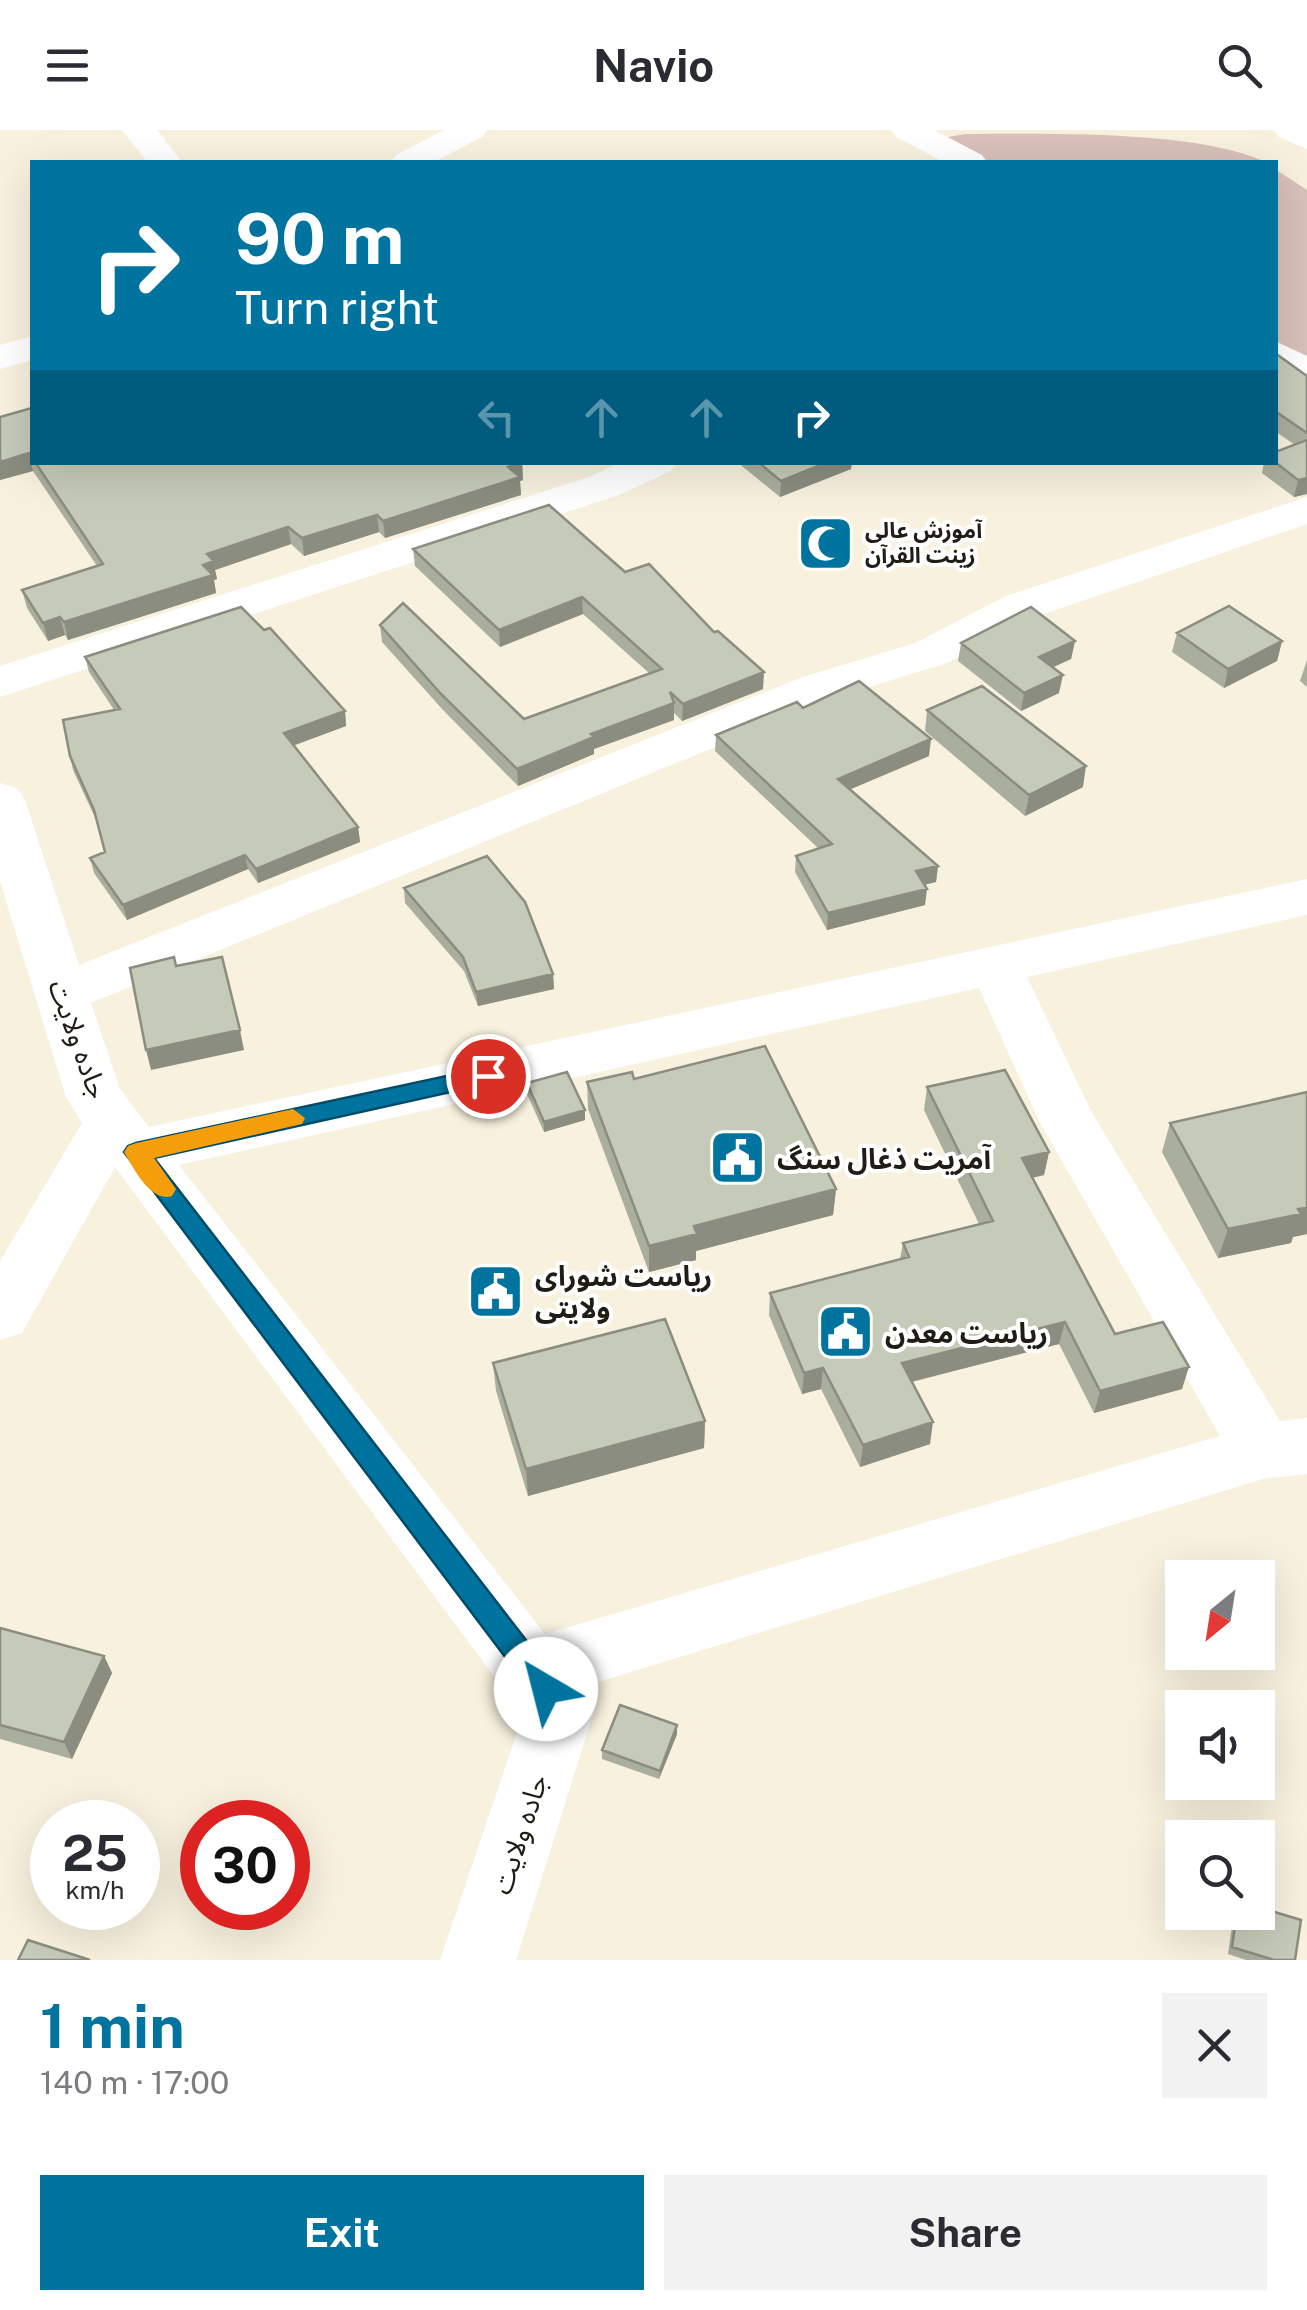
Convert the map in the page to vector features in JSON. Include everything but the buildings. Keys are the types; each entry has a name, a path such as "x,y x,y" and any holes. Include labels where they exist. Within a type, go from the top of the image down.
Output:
{"street":[{"path":"139,130 163,160"},
{"path":"412,160 470,130"},
{"path":"908,130 966,160"},
{"path":"1290,130 1307,139"},
{"path":"0,357 30,349"},
{"path":"1278,355 1307,373"},
{"path":"0,682 604,486 650,465"},
{"path":"61,994 820,687 931,653 1022,606 1307,510"},
{"name":"جاده ولایت","path":"0,800 94,1096 560,1708 478,1960"},
{"path":"0,1314 124,1137 996,965 1307,897"},
{"path":"532,1670 1285,1449 1067,1121 996,965"}],"shaded area":[{"path":"965,134 1120,136 1201,144 1259,160 965,160 931,140"},
{"path":"1278,171 1307,190 1307,370 1278,352"}],"slow traffic":[{"path":"164,1189 136,1152 293,1118"}],"place":[{"name":"آموزش عالی زینت القرآن","path":"826,543"},
{"name":"آمریت ذغال سنگ","path":"738,1158"},
{"name":"ریاست شورای ولایتی","path":"496,1291"},
{"name":"ریاست معدن","path":"846,1332"}],"route":[{"path":"488,1076 136,1152 546,1689"}]}
